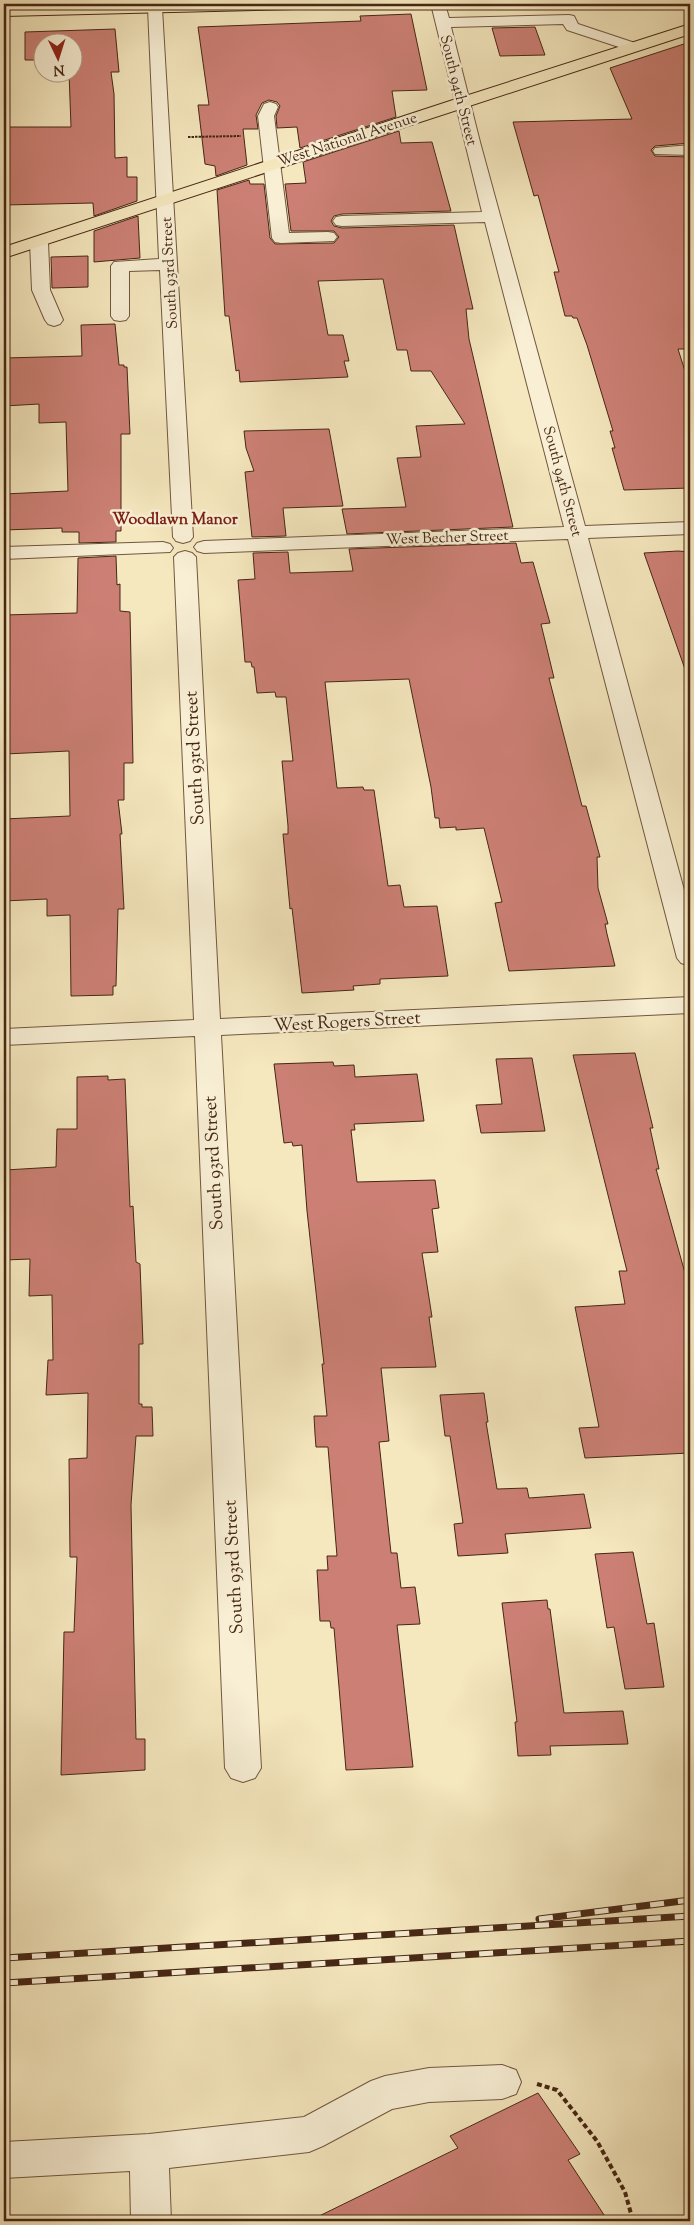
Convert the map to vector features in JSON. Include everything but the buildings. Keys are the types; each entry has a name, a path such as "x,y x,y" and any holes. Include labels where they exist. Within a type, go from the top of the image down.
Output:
{"main road":[{"path":"4,12 183,6 335,4"},
{"name":"West National Avenue","path":"4,253 690,29"}],"street":[{"name":"South 93rd Street","path":"155,8 169,264 145,284 184,547 243,1768"},
{"path":"440,13 569,19 572,27 632,47"},
{"name":"South 94th Street","path":"440,13 492,217 690,958"},
{"path":"270,107 266,116 282,238 328,237"},
{"path":"662,151 690,150"},
{"path":"342,221 492,217"},
{"path":"39,242 41,290 54,320"},
{"path":"120,316 145,284 120,266 169,264"},
{"name":"West Becher Street","path":"4,553 690,528"},
{"name":"West Rogers Street","path":"4,1037 690,1005"},
{"path":"4,2160 149,2152 309,2134 385,2093 429,2085 502,2082"},
{"path":"149,2152 151,2221"}],"path":[{"path":"188,137 245,135"},
{"path":"502,2082 536,2084 556,2089 603,2150 624,2192 633,2214 633,2221"}],"railway":[{"path":"539,1919 690,1900"},
{"path":"4,1958 690,1916"},
{"path":"4,1983 690,1941"}],"district":[{"name":"Woodlawn Manor","path":"175,518"}]}
